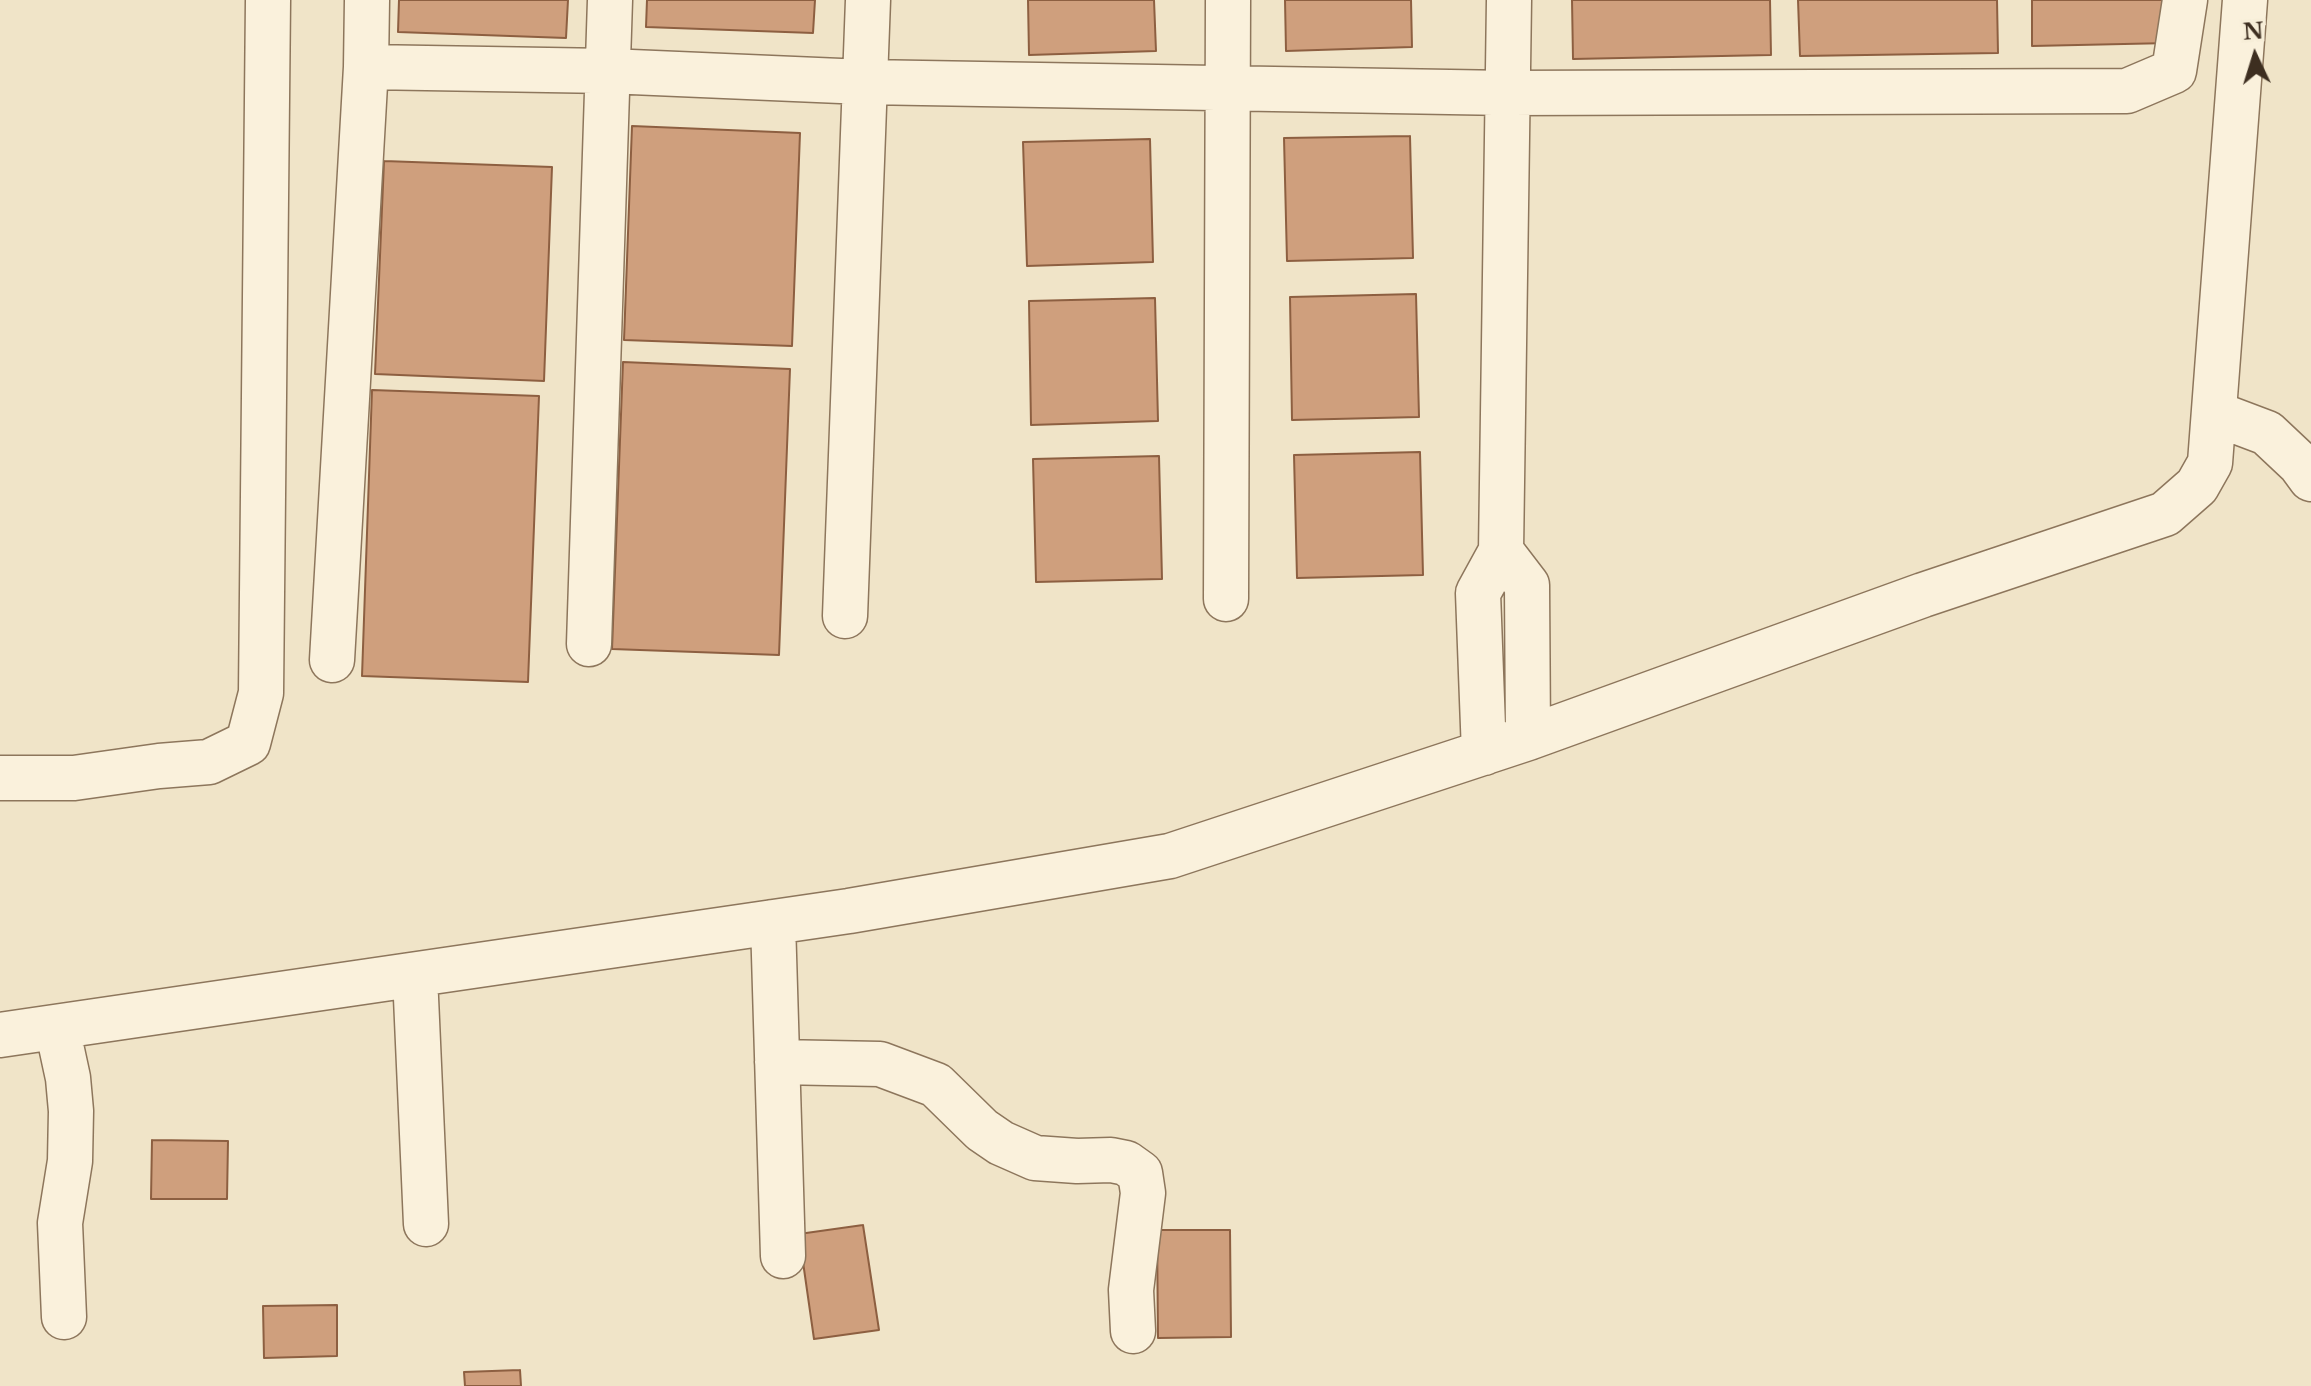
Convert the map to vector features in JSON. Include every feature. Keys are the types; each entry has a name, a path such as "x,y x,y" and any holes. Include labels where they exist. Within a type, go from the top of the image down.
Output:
{"street":[{"path":"0,778 74,778 209,762 248,743 261,693 268,0"},
{"path":"332,660 366,67 367,0"},
{"path":"589,644 610,0"},
{"path":"845,616 868,0"},
{"path":"1226,599 1228,0"},
{"path":"1484,753 1478,593 1501,551 1509,0"},
{"path":"366,67 608,71 864,82 1508,93 2127,91 2174,71 2185,0"},
{"path":"0,1035 773,922 1170,856 1528,738 1923,595 2165,514 2197,486 2210,463 2245,0"},
{"path":"2214,413 2267,433 2300,464 2311,479"},
{"path":"1501,551 1527,585 1528,738"},
{"path":"773,922 783,1256"},
{"path":"415,975 426,1224"},
{"path":"57,1027 68,1078 71,1111 70,1161 60,1223 64,1317"},
{"path":"777,1062 880,1064 936,1085 982,1130 1001,1143 1035,1158 1111,1160 1126,1163 1140,1173 1143,1193 1131,1290 1133,1331"}],"building":[{"path":"399,0 568,0 566,38 398,32"},
{"path":"647,0 815,0 813,33 646,27"},
{"path":"1028,0 1154,0 1156,51 1029,55"},
{"path":"1285,0 1411,0 1412,47 1286,51"},
{"path":"1572,0 1770,0 1771,55 1573,59"},
{"path":"1798,0 1997,0 1998,53 1800,56"},
{"path":"2032,0 2169,0 2170,43 2032,46"},
{"path":"632,126 800,133 792,346 624,340"},
{"path":"1410,136 1413,258 1287,261 1284,138"},
{"path":"1150,139 1153,262 1027,266 1023,142"},
{"path":"384,161 552,167 544,381 375,374"},
{"path":"1416,294 1419,417 1292,420 1290,297"},
{"path":"1155,298 1158,421 1031,425 1029,301"},
{"path":"623,362 790,369 779,655 612,649"},
{"path":"372,390 539,396 528,682 362,676"},
{"path":"1420,452 1423,575 1297,578 1294,455"},
{"path":"1159,456 1162,579 1036,582 1033,459"},
{"path":"152,1140 228,1141 227,1199 151,1199"},
{"path":"863,1225 879,1330 814,1339 799,1234"},
{"path":"1157,1230 1230,1230 1231,1337 1158,1338"},
{"path":"337,1305 337,1356 264,1358 263,1306"},
{"path":"520,1370 521,1386 465,1386 464,1372"}]}
